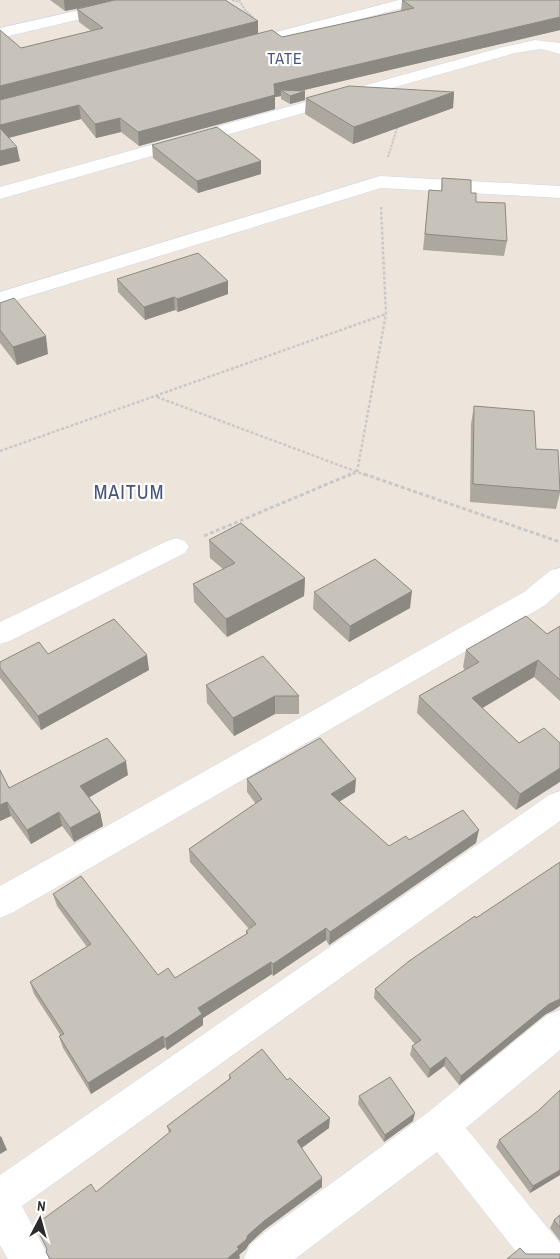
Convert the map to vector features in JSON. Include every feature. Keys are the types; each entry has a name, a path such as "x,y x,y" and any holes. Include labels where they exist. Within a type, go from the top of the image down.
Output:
{"street":[{"path":"228,49 416,0"},
{"path":"0,20 6,32 135,1"},
{"path":"0,193 371,88 530,46 544,44 560,49"},
{"path":"0,299 380,182 560,192"},
{"path":"0,634 176,547"},
{"path":"0,903 534,598 560,577"},
{"path":"0,1198 560,804"},
{"path":"277,1254 440,1126 560,1027"},
{"path":"440,1126 547,1259"},
{"path":"0,1206 30,1259"}],"path":[{"path":"232,0 240,2 239,0"},
{"path":"357,472 386,314 380,182 398,124 371,88"},
{"path":"0,451 157,397 386,314"},
{"path":"157,397 357,472 560,542"},
{"path":"176,547 357,472"}],"building":[{"path":"115,0 225,0 258,21 0,86 0,30 21,48 103,28 77,9"},
{"path":"402,0 560,0 560,17 274,84 275,95 138,132 120,118 95,124 79,105 0,125 0,100 272,30 282,37 414,8"},
{"path":"349,86 454,92 354,127 306,98"},
{"path":"281,90 305,91 290,96"},
{"path":"217,127 261,161 197,181 152,145"},
{"path":"0,128 17,147 0,151"},
{"path":"442,178 471,180 471,193 476,193 476,202 505,203 507,241 425,234 429,190 442,191"},
{"path":"198,253 228,281 177,299 174,297 144,307 117,279"},
{"path":"14,298 46,336 13,347 0,330 0,303"},
{"path":"474,406 534,411 536,449 558,450 560,491 473,484"},
{"path":"241,523 305,578 226,619 193,584 235,563 209,540"},
{"path":"375,559 412,591 350,626 314,592"},
{"path":"526,616 547,634 560,626 560,680 538,660 472,698 519,743 544,728 560,743 560,768 520,794 419,696 479,662 466,650"},
{"path":"114,619 147,655 38,716 0,668 0,662 39,642 48,654"},
{"path":"263,656 299,696 275,696 233,718 206,685"},
{"path":"107,738 126,761 80,786 100,812 70,828 59,812 27,830 7,802 0,805 0,770 9,788"},
{"path":"320,738 356,779 331,794 389,846 406,836 409,840 463,810 479,830 330,932 326,928 273,964 271,962 198,1008 202,1014 165,1039 163,1036 88,1083 59,1036 64,1034 30,982 91,944 53,894 81,876 158,975 168,968 175,978 248,933 246,931 256,924 189,849 262,799 247,779"},
{"path":"560,862 560,999 549,1004 461,1076 446,1057 430,1069 412,1046 421,1040 375,989 409,961"},
{"path":"262,1049 287,1080 290,1078 330,1118 297,1141 322,1178 264,1221 248,1235 246,1240 237,1247 239,1249 227,1259 50,1259 35,1225 91,1184 96,1192 171,1131 167,1126 231,1078 229,1075"},
{"path":"390,1077 415,1113 385,1135 359,1096"},
{"path":"560,1090 560,1170 533,1186 499,1140 538,1111"},
{"path":"560,1215 560,1228 554,1220"},
{"path":"520,1248 526,1254 560,1254 560,1259 507,1259"}],"district":[{"name":"TATE","path":"285,58"},
{"name":"MAITUM","path":"129,492"}]}
